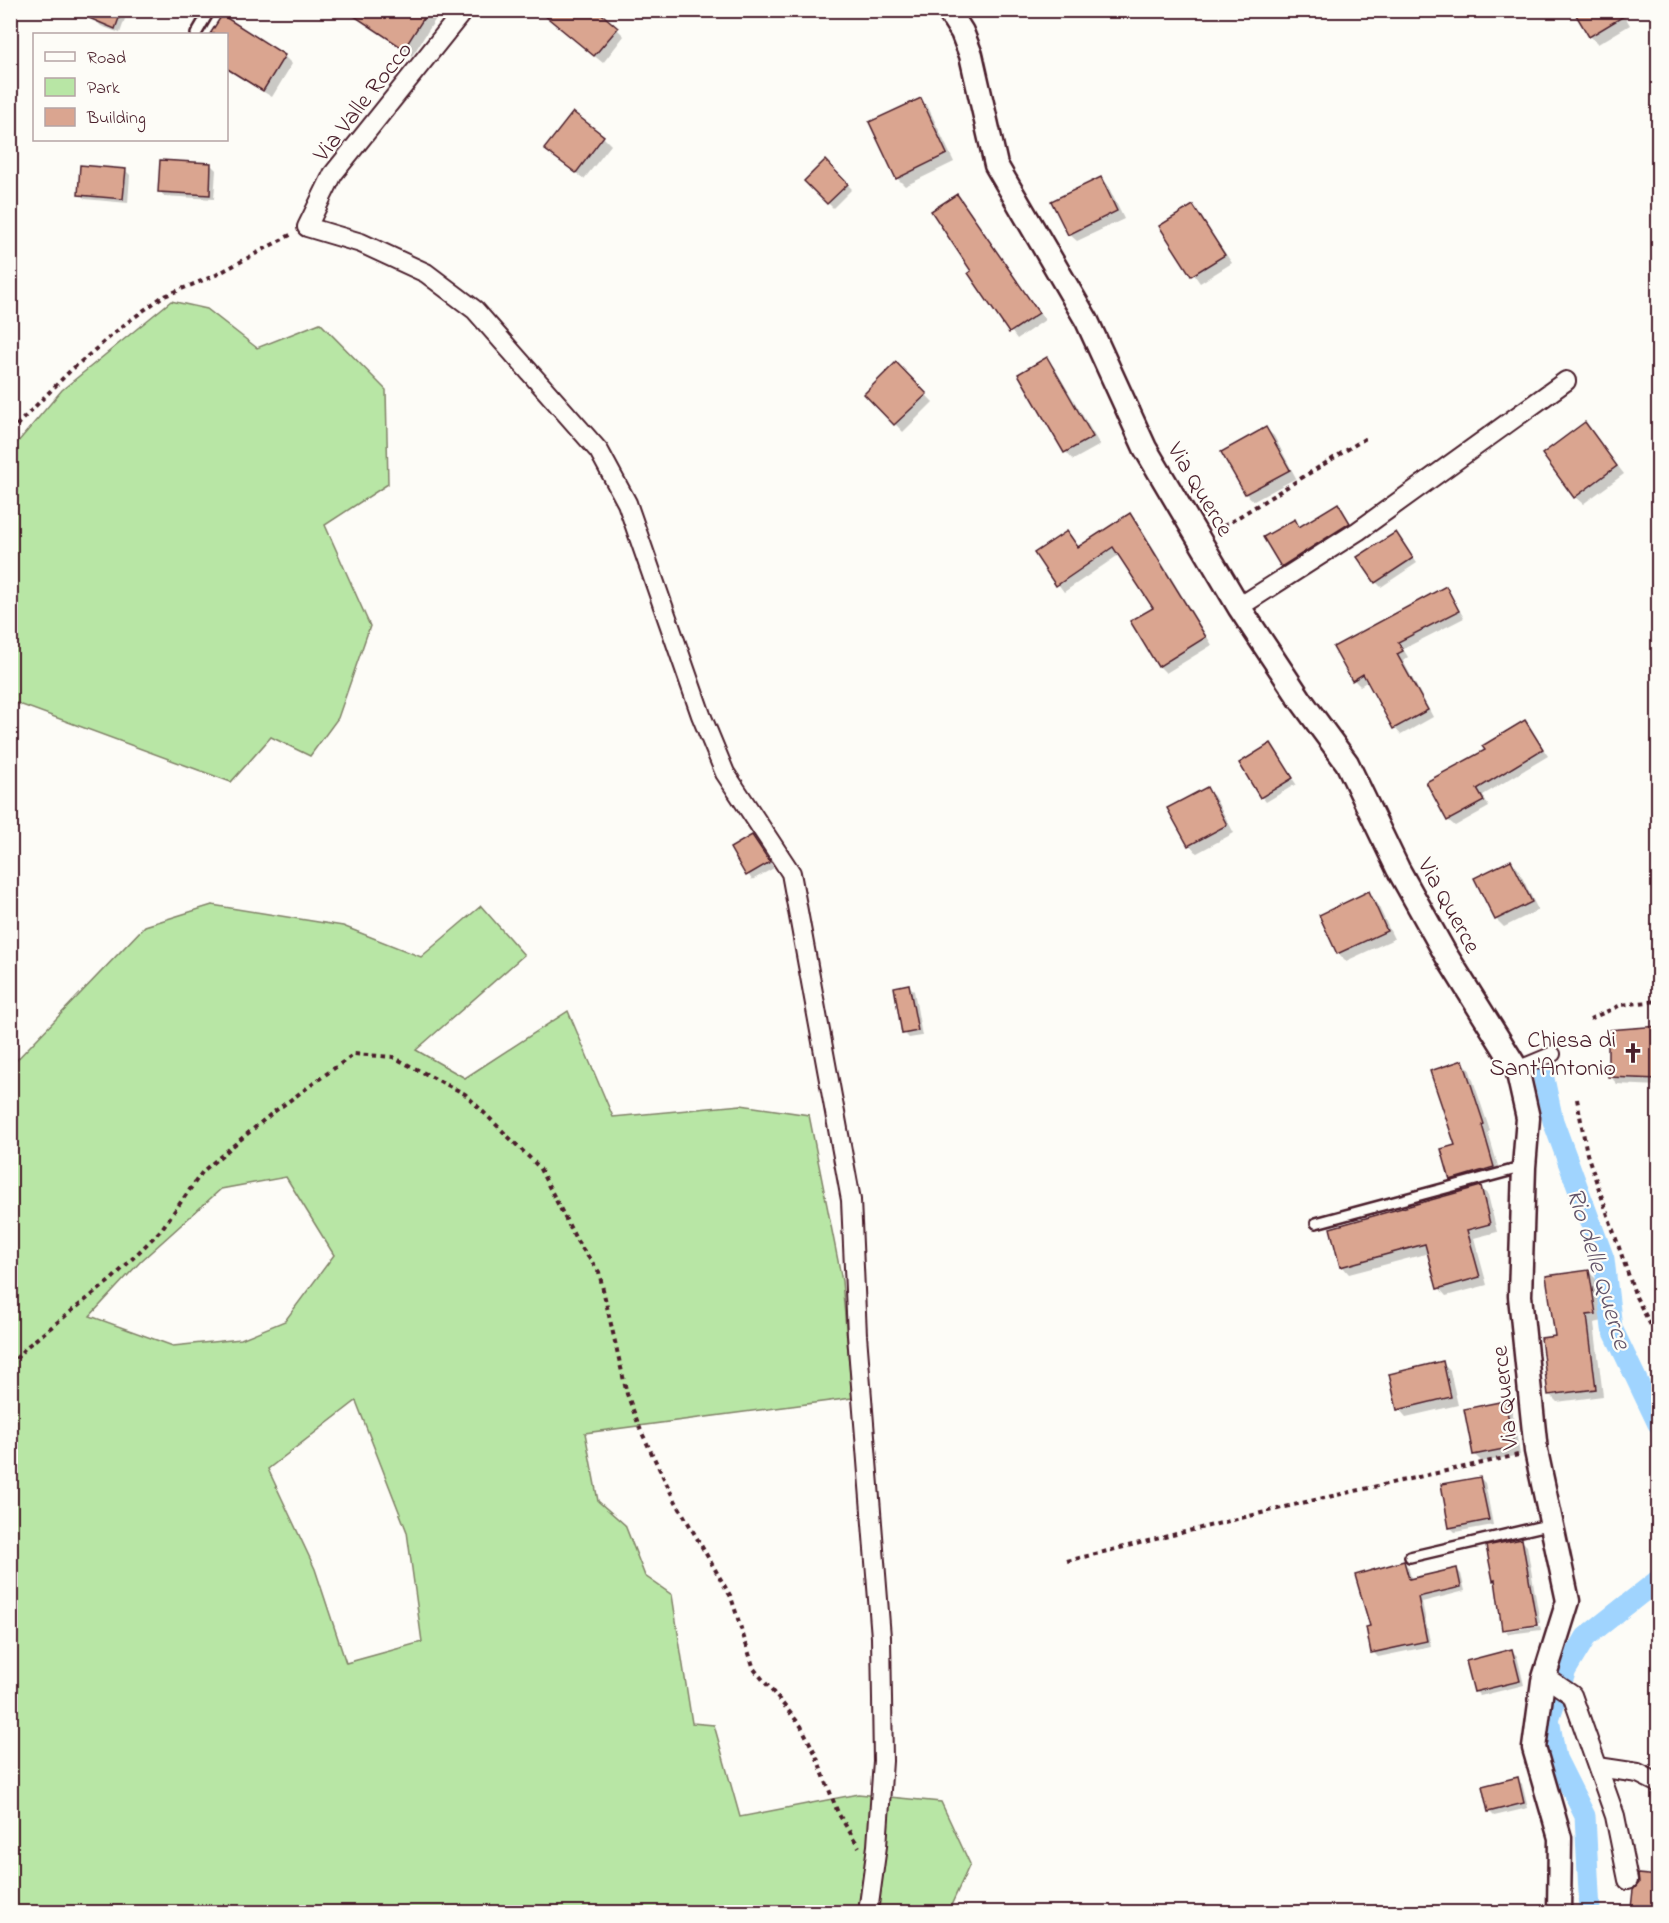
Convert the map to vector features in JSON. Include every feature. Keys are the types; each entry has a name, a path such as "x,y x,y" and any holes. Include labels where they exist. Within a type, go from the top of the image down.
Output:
{"street":[{"name":"Via Valle Rocco","path":"307,227 333,174 464,10"},
{"name":"Via Querce","path":"948,10 962,32 971,55 996,165 1087,321 1145,448 1239,607 1300,699 1347,763 1398,869 1440,945 1517,1069 1528,1118 1520,1296 1536,1451 1568,1601 1534,1748 1560,1838 1559,1912"},
{"path":"307,227 361,243 426,273 475,310 599,451 627,503 701,715 725,773 791,873 851,1200 857,1335 881,1637 883,1761 868,1912"},
{"path":"1239,607 1358,531 1566,381"},
{"path":"1517,1069 1553,1054"},
{"path":"1548,1681 1572,1695 1615,1816 1628,1880"},
{"path":"1598,1767 1638,1773 1659,1784"}],"lane":[{"path":"197,33 210,10"},
{"path":"1316,1223 1524,1167"},
{"path":"1410,1557 1552,1524"}],"path":[{"path":"10,432 70,371 125,324 162,297 216,275 307,227"},
{"path":"1200,541 1365,438"},
{"path":"1590,1019 1621,1005 1659,1002"},
{"path":"10,1366 25,1348 112,1279 153,1238 203,1171 271,1114 354,1054 393,1057 465,1095 539,1167 577,1241 599,1272 627,1394 640,1431 672,1496 732,1597 754,1670 801,1726 816,1753 838,1813 853,1840 874,1866"},
{"path":"1577,1099 1587,1154 1636,1297 1659,1339"},
{"path":"1067,1561 1310,1500 1536,1451"}],"green space":[{"path":"171,301 207,309 257,348 320,323 386,390 388,484 325,525 370,626 338,718 310,756 271,737 231,782 11,701 11,450 62,390"},
{"path":"212,905 343,926 421,957 481,906 524,955 416,1050 465,1078 568,1011 613,1117 741,1105 809,1115 842,1281 852,1398 585,1433 598,1501 625,1525 645,1576 672,1595 692,1723 714,1725 740,1817 858,1794 941,1802 970,1864 948,1912 11,1912 10,1067 145,926","holes":["286,1177 334,1255 285,1321 241,1339 173,1346 90,1316 141,1261 221,1189","356,1401 407,1532 422,1642 346,1663 315,1569 268,1469"]}],"building":[{"path":"70,10 122,10 115,29"},
{"path":"345,10 429,10 404,49"},
{"path":"538,10 597,10 618,28 594,56"},
{"path":"1573,10 1634,10 1589,37"},
{"path":"222,15 285,55 263,91 228,69 228,33 211,33"},
{"path":"921,98 947,154 896,179 869,122"},
{"path":"573,112 604,136 576,173 544,149"},
{"path":"160,160 211,163 210,195 158,192"},
{"path":"825,160 848,184 827,204 804,181"},
{"path":"80,165 126,169 123,199 78,195"},
{"path":"1101,177 1117,211 1068,235 1051,201"},
{"path":"957,194 1039,313 1009,333 968,273 971,271 931,211"},
{"path":"1193,205 1225,255 1191,276 1159,226"},
{"path":"1047,357 1093,437 1064,453 1018,374"},
{"path":"896,362 927,394 894,425 864,394"},
{"path":"1585,422 1617,466 1574,498 1542,454"},
{"path":"1266,427 1290,470 1245,494 1221,452"},
{"path":"1338,503 1350,523 1281,567 1263,537 1295,519 1299,527"},
{"path":"1130,513 1206,637 1158,667 1130,621 1153,608 1113,547 1056,586 1034,553 1067,531 1078,547"},
{"path":"1396,532 1413,558 1375,583 1357,557"},
{"path":"1446,586 1459,611 1398,642 1403,651 1397,654 1428,710 1393,729 1363,674 1352,681 1333,647"},
{"path":"1525,720 1543,749 1477,789 1484,801 1447,821 1426,782 1485,750 1482,746"},
{"path":"1271,743 1293,778 1260,798 1239,763"},
{"path":"1207,787 1227,825 1188,846 1167,808"},
{"path":"752,835 770,862 746,876 730,848"},
{"path":"1511,860 1532,902 1495,920 1474,878"},
{"path":"1369,891 1387,931 1337,954 1319,915"},
{"path":"909,984 918,1031 902,1034 894,987"},
{"name":"Chiesa di Sant'Antonio","path":"1659,1026 1659,1079 1608,1077 1608,1030"},
{"path":"1463,1060 1484,1124 1482,1125 1494,1167 1450,1180 1441,1149 1455,1145 1430,1071"},
{"path":"1481,1186 1490,1224 1467,1230 1480,1277 1437,1289 1425,1244 1340,1267 1330,1228"},
{"path":"1589,1270 1596,1314 1587,1315 1596,1389 1548,1395 1541,1338 1555,1336 1546,1276"},
{"path":"1443,1361 1451,1397 1397,1410 1389,1374"},
{"path":"1505,1401 1514,1447 1473,1455 1464,1409"},
{"path":"1480,1477 1489,1520 1449,1528 1441,1484"},
{"path":"1522,1539 1537,1625 1502,1630 1495,1580 1493,1581 1486,1546"},
{"path":"1404,1561 1409,1579 1457,1568 1461,1587 1418,1597 1427,1641 1371,1653 1366,1627 1370,1626 1355,1575"},
{"path":"1512,1649 1520,1681 1474,1692 1466,1661"},
{"path":"1518,1777 1524,1803 1488,1812 1482,1786"},
{"path":"1638,1874 1659,1876 1659,1911 1631,1908 1633,1890 1639,1883"}],"waterway":[{"name":"Rio delle Querce","path":"1543,1074 1553,1121 1604,1259 1612,1328 1658,1424"},
{"name":"Rio delle Querce","path":"1590,1912 1585,1816 1556,1758 1549,1719 1566,1670 1586,1637 1658,1580"}],"place":[{"name":"Chiesa di Sant'Antonio","path":"1633,1053"}]}
